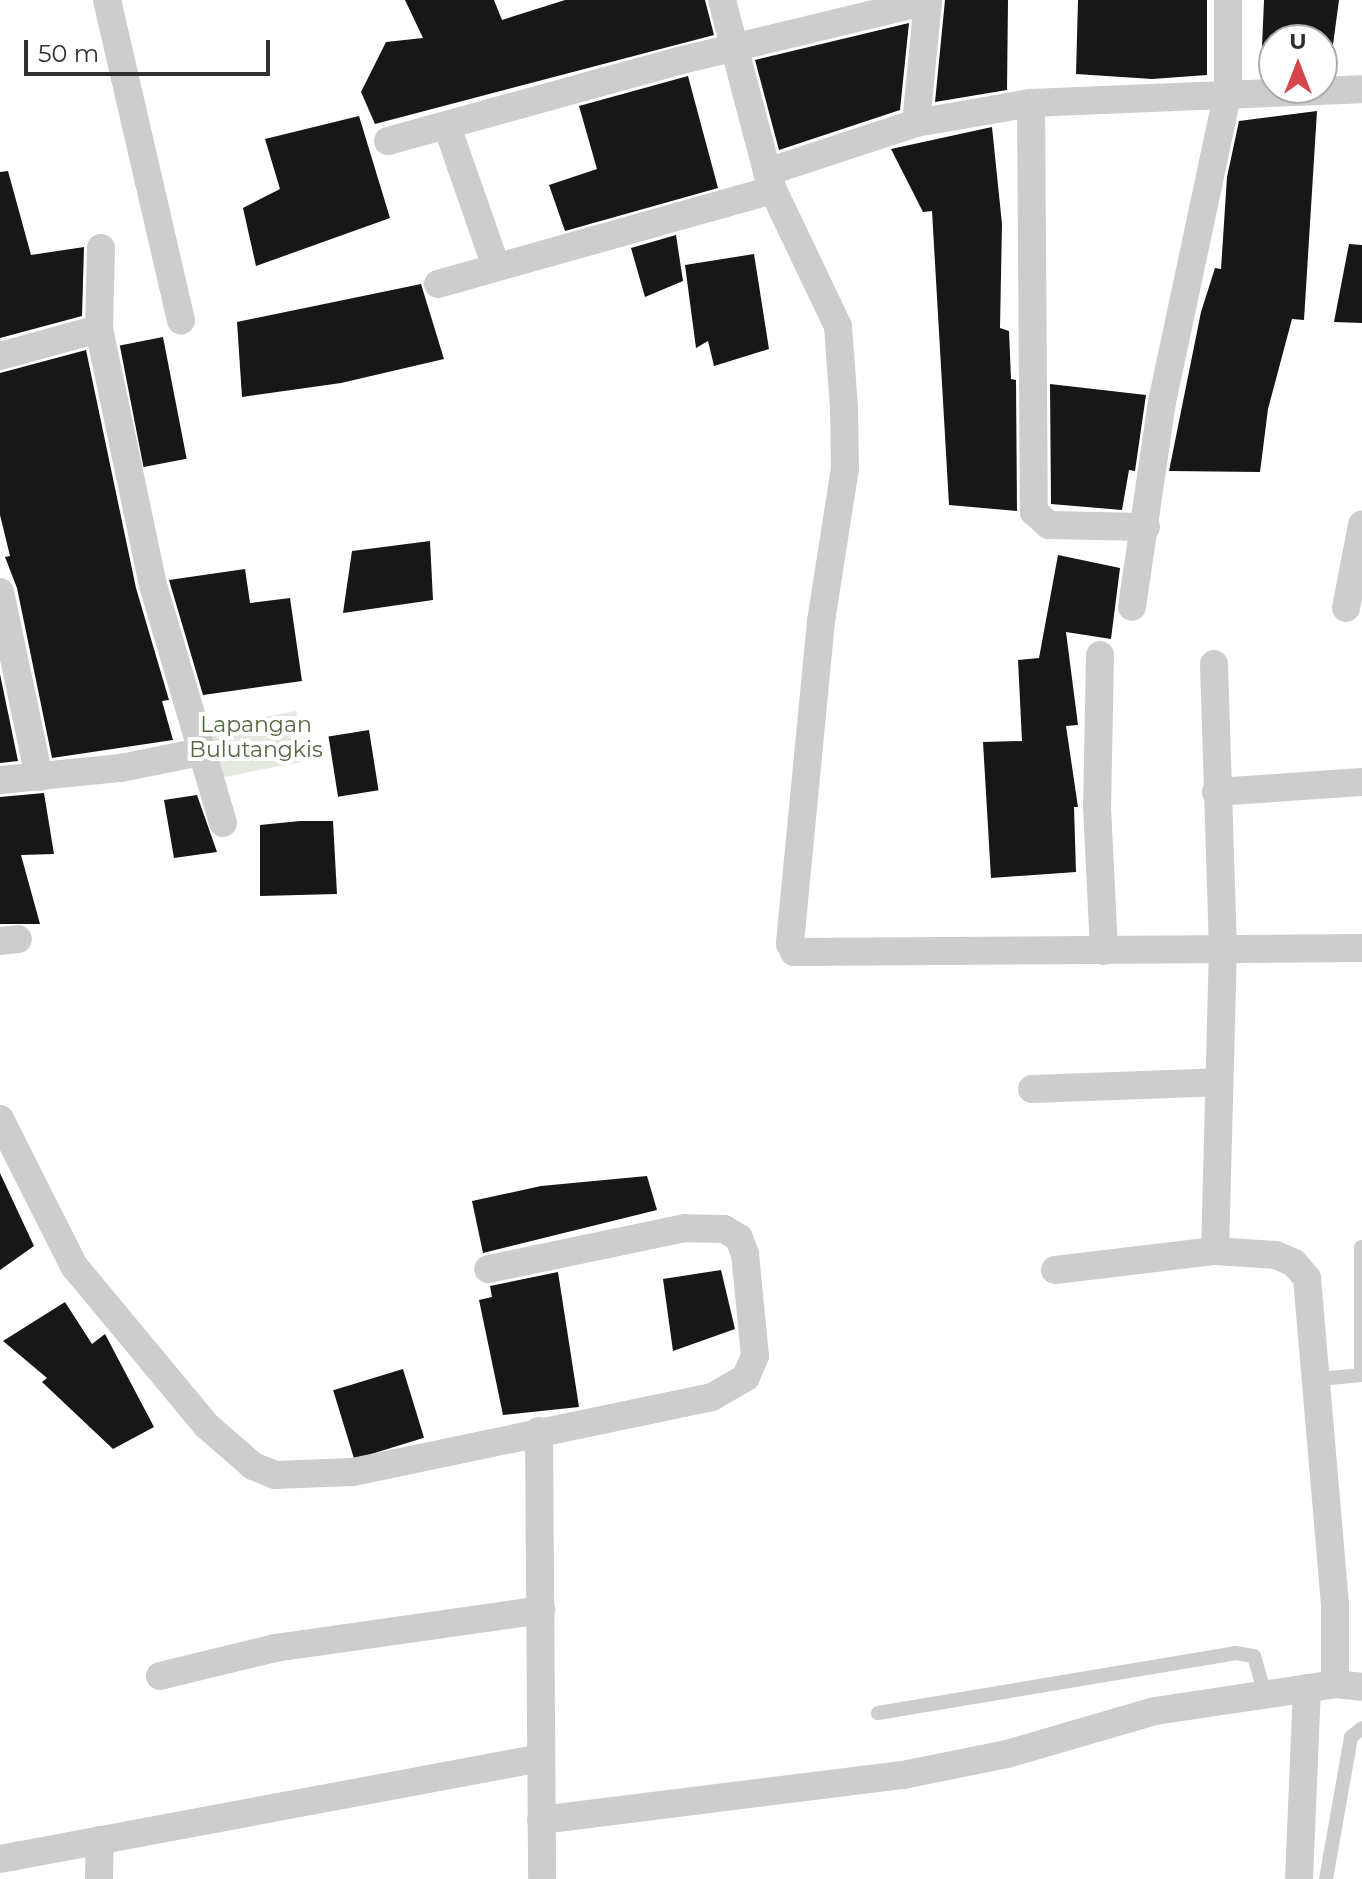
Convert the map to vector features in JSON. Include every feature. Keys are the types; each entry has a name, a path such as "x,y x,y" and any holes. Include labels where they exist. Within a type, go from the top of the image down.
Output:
{"street":[{"path":"107,0 181,321"},
{"path":"722,0 770,181 838,326 845,468 821,621 790,944 794,952 1362,948"},
{"path":"388,141 734,47 928,0 916,123"},
{"path":"1132,607 1162,402 1228,92 1228,0"},
{"path":"438,284 770,181 916,123 1031,103 1228,92 1362,89"},
{"path":"1031,103 1034,512 1049,525 1146,527"},
{"path":"447,126 496,267"},
{"path":"101,248 99,329 153,585 223,823"},
{"path":"0,356 99,329"},
{"path":"1346,608 1362,525"},
{"path":"0,592 39,777"},
{"path":"1100,655 1097,807 1104,951"},
{"path":"1214,664 1223,947 1215,1251"},
{"path":"0,780 39,777 200,752"},
{"path":"1216,792 1362,782"},
{"path":"1032,1089 1219,1082"},
{"path":"0,1119 74,1266 207,1426 253,1466 275,1475 353,1472 712,1397 746,1377 755,1356 745,1254 739,1238 706,1226 488,1269"},
{"path":"1055,1270 1215,1251 1276,1255 1294,1263 1307,1278 1319,1379 1335,1606 1335,1686 1299,1879"},
{"path":"539,1431 542,1879"},
{"path":"160,1676 275,1648 541,1610"},
{"path":"541,1820 903,1775 1007,1754 1155,1711 1335,1686"},
{"path":"0,1859 541,1758"},
{"path":"99,1879 100,1840"}],"lane":[{"path":"1319,1379 1362,1375 1361,1247"},
{"path":"878,1713 1235,1653 1254,1656 1265,1694"},
{"path":"1326,1879 1351,1737 1362,1728"}],"green space":[{"name":"Lapangan Bulutangkis","path":"296,711 306,761 216,778 207,728"}],"building":[{"path":"405,0 494,0 502,20 565,0 705,0 714,35 375,124 361,92 386,42 423,38"},
{"path":"945,0 1008,0 1007,90 935,102"},
{"path":"1078,0 1207,0 1207,75 1152,79 1076,74"},
{"path":"1264,0 1339,0 1336,24 1263,24"},
{"path":"909,23 900,110 779,150 755,60"},
{"path":"688,76 718,188 565,231 549,185 597,169 579,106"},
{"path":"1317,111 1304,320 1292,319 1268,409 1260,472 1169,471 1201,312 1215,268 1221,269 1227,177 1239,121"},
{"path":"359,116 390,218 256,266 243,208 280,189 265,139"},
{"path":"992,127 1002,224 1000,328 1009,331 1011,379 1016,380 1017,511 949,505 932,211 923,212 891,149"},
{"path":"8,171 31,255 84,247 82,316 0,338 0,172"},
{"path":"676,235 683,281 645,297 631,248"},
{"path":"1349,244 1362,245 1362,323 1334,322"},
{"path":"754,254 769,349 714,366 708,341 696,348 685,265"},
{"path":"421,284 444,359 341,383 242,397 237,322"},
{"path":"163,337 187,459 143,467 120,345"},
{"path":"86,350 136,588 169,700 162,701 173,740 52,758 17,588 5,557 10,556 0,515 0,373"},
{"path":"1050,384 1146,395 1135,471 1129,470 1122,510 1051,504"},
{"path":"430,541 433,600 343,613 352,551"},
{"path":"1058,555 1120,568 1111,639 1066,632 1078,725 1066,726 1078,807 1074,807 1076,872 991,878 983,742 1022,741 1018,660 1039,658"},
{"path":"245,569 250,603 290,598 302,681 203,695 169,580"},
{"path":"0,674 18,761 0,763"},
{"path":"369,730 379,790 338,797 329,736"},
{"path":"44,793 54,854 21,855 40,924 0,924 0,797"},
{"path":"197,795 217,852 174,858 164,800"},
{"path":"333,821 337,894 260,896 260,825"},
{"path":"0,1173 34,1246 0,1270"},
{"path":"647,1176 657,1210 483,1253 472,1201 541,1186"},
{"path":"721,1270 735,1329 673,1351 663,1279"},
{"path":"558,1272 579,1407 503,1415 479,1300 492,1297 490,1286"},
{"path":"65,1302 92,1344 105,1334 154,1427 113,1449 42,1382 47,1378 3,1341"},
{"path":"403,1369 424,1438 354,1459 333,1390"}]}
